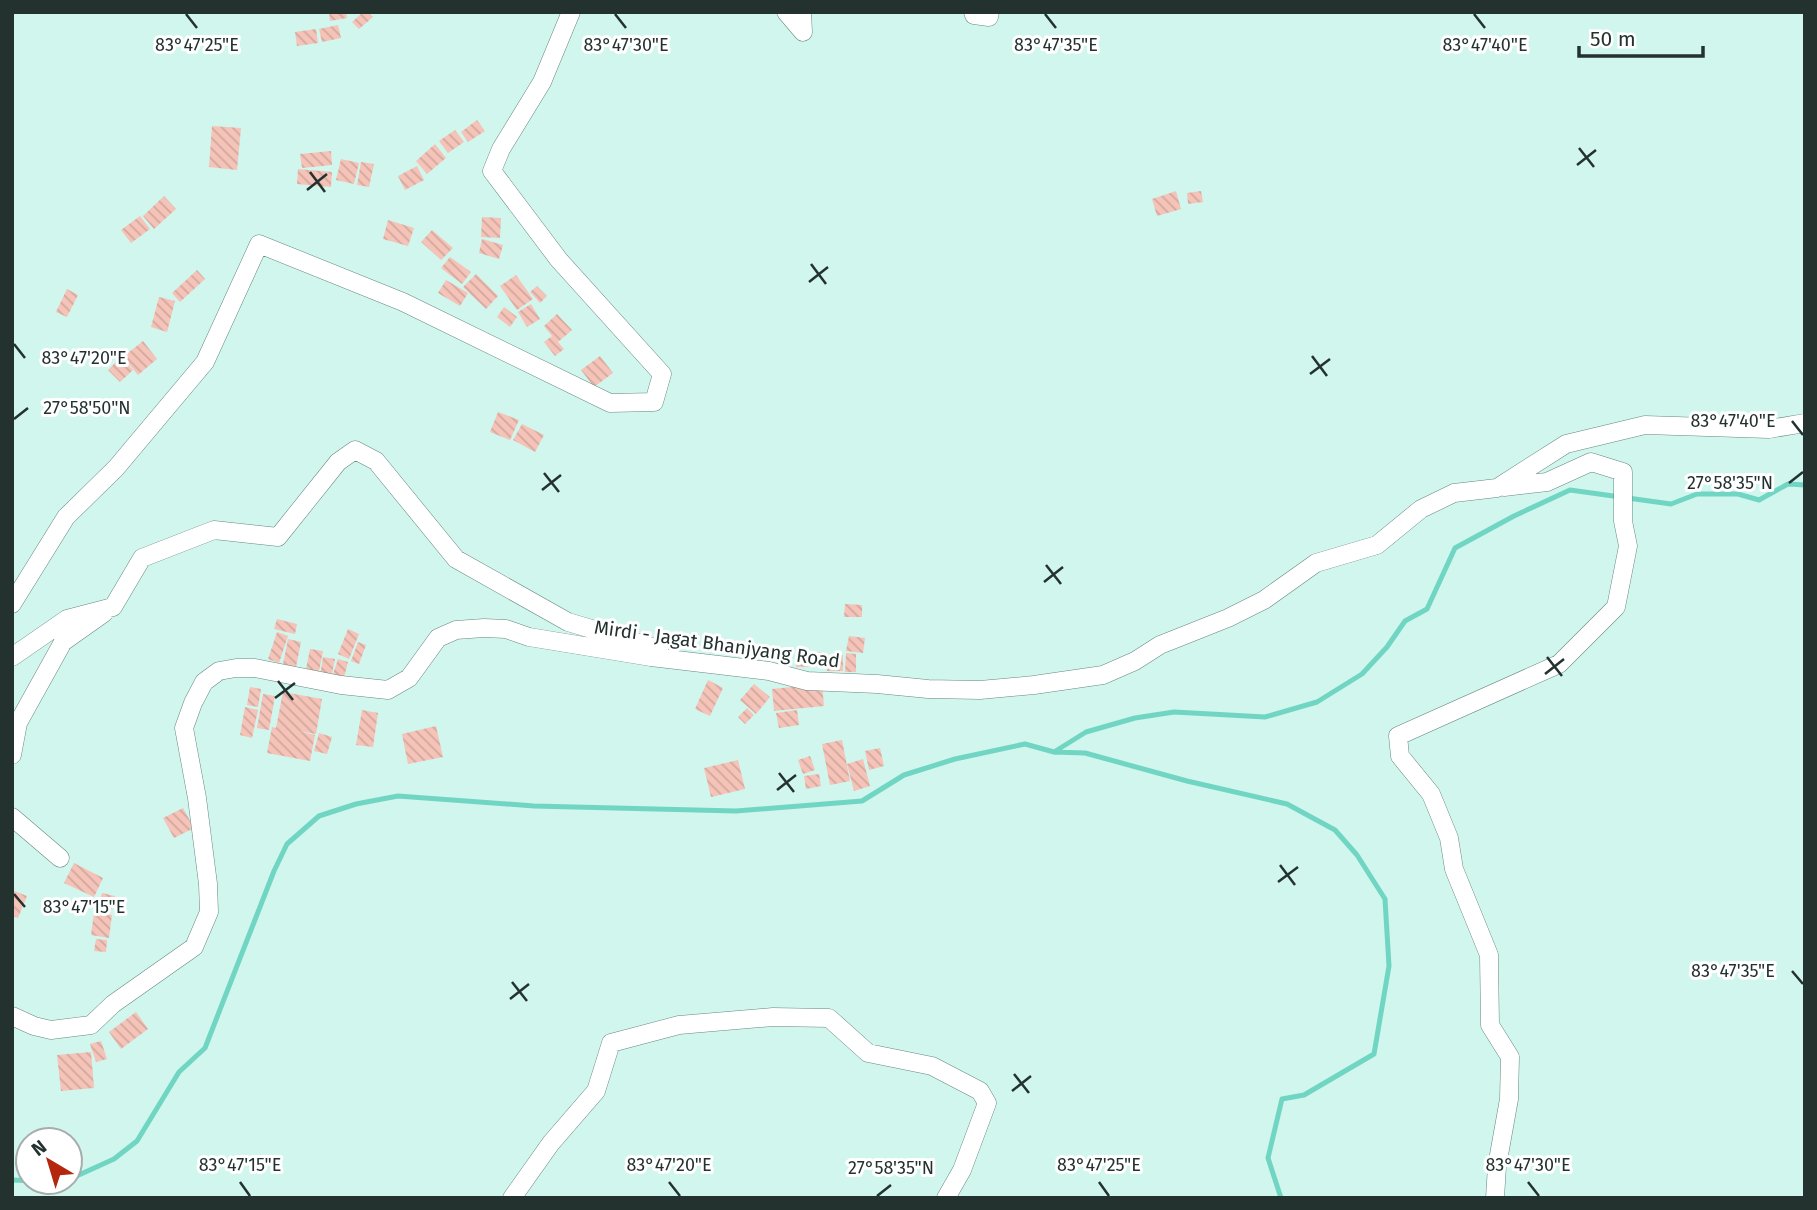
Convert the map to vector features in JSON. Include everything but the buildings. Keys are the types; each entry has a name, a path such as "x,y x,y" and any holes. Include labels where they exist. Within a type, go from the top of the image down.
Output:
{"street":[{"path":"12,604 66,517 116,468 205,362 258,244 403,302 610,403 654,402 662,374 559,260 492,171 501,149 542,82 571,12"},
{"path":"786,12 803,32 802,12"},
{"path":"974,12 974,15 989,17 990,12"},
{"name":"Mirdi - Jagat Bhanjyang Road","path":"12,1016 51,1030 91,1025 113,1004 194,947 209,912 208,884 197,798 184,728 204,682 219,671 255,668 341,685 387,690 410,678 438,638 456,630 484,628 506,629 529,637 712,665 768,671 807,681 928,689 993,689 1103,675 1135,661 1160,645 1228,618 1264,600 1316,563 1377,545 1421,509 1454,494 1497,488 1566,444 1645,425 1769,429 1805,424"},
{"path":"12,755 18,723 63,642 113,607 142,558 214,530 278,537 338,462 355,450 376,461 456,559 568,622 712,665"},
{"path":"1495,1198 1497,1166 1509,1099 1510,1057 1490,1025 1489,955 1454,869 1448,838 1431,794 1400,756 1398,736 1559,664 1616,607 1628,546 1623,521 1623,472 1591,462 1548,481 1497,488"},
{"path":"12,657 67,619 113,607"},
{"path":"12,817 60,858"},
{"path":"512,1198 551,1143 596,1090 611,1043 678,1024 773,1017 828,1018 868,1053 932,1066 980,1091 987,1103 962,1170 946,1198"}],"waterway":[{"path":"1054,752 1086,732 1135,718 1174,712 1265,717 1317,702 1362,674 1387,647 1405,621 1427,609 1455,548 1570,490 1671,504 1697,494 1738,494 1759,500 1788,484 1805,485"},
{"path":"84,1173 114,1159 137,1141 179,1072 205,1048 287,844 319,816 356,804 398,796 534,806 736,811 862,801 904,775 955,759 1025,744 1054,752 1085,753 1187,781 1287,804 1335,830 1357,855 1385,899 1389,966 1374,1054 1304,1095 1282,1099 1268,1158 1281,1198"}]}
